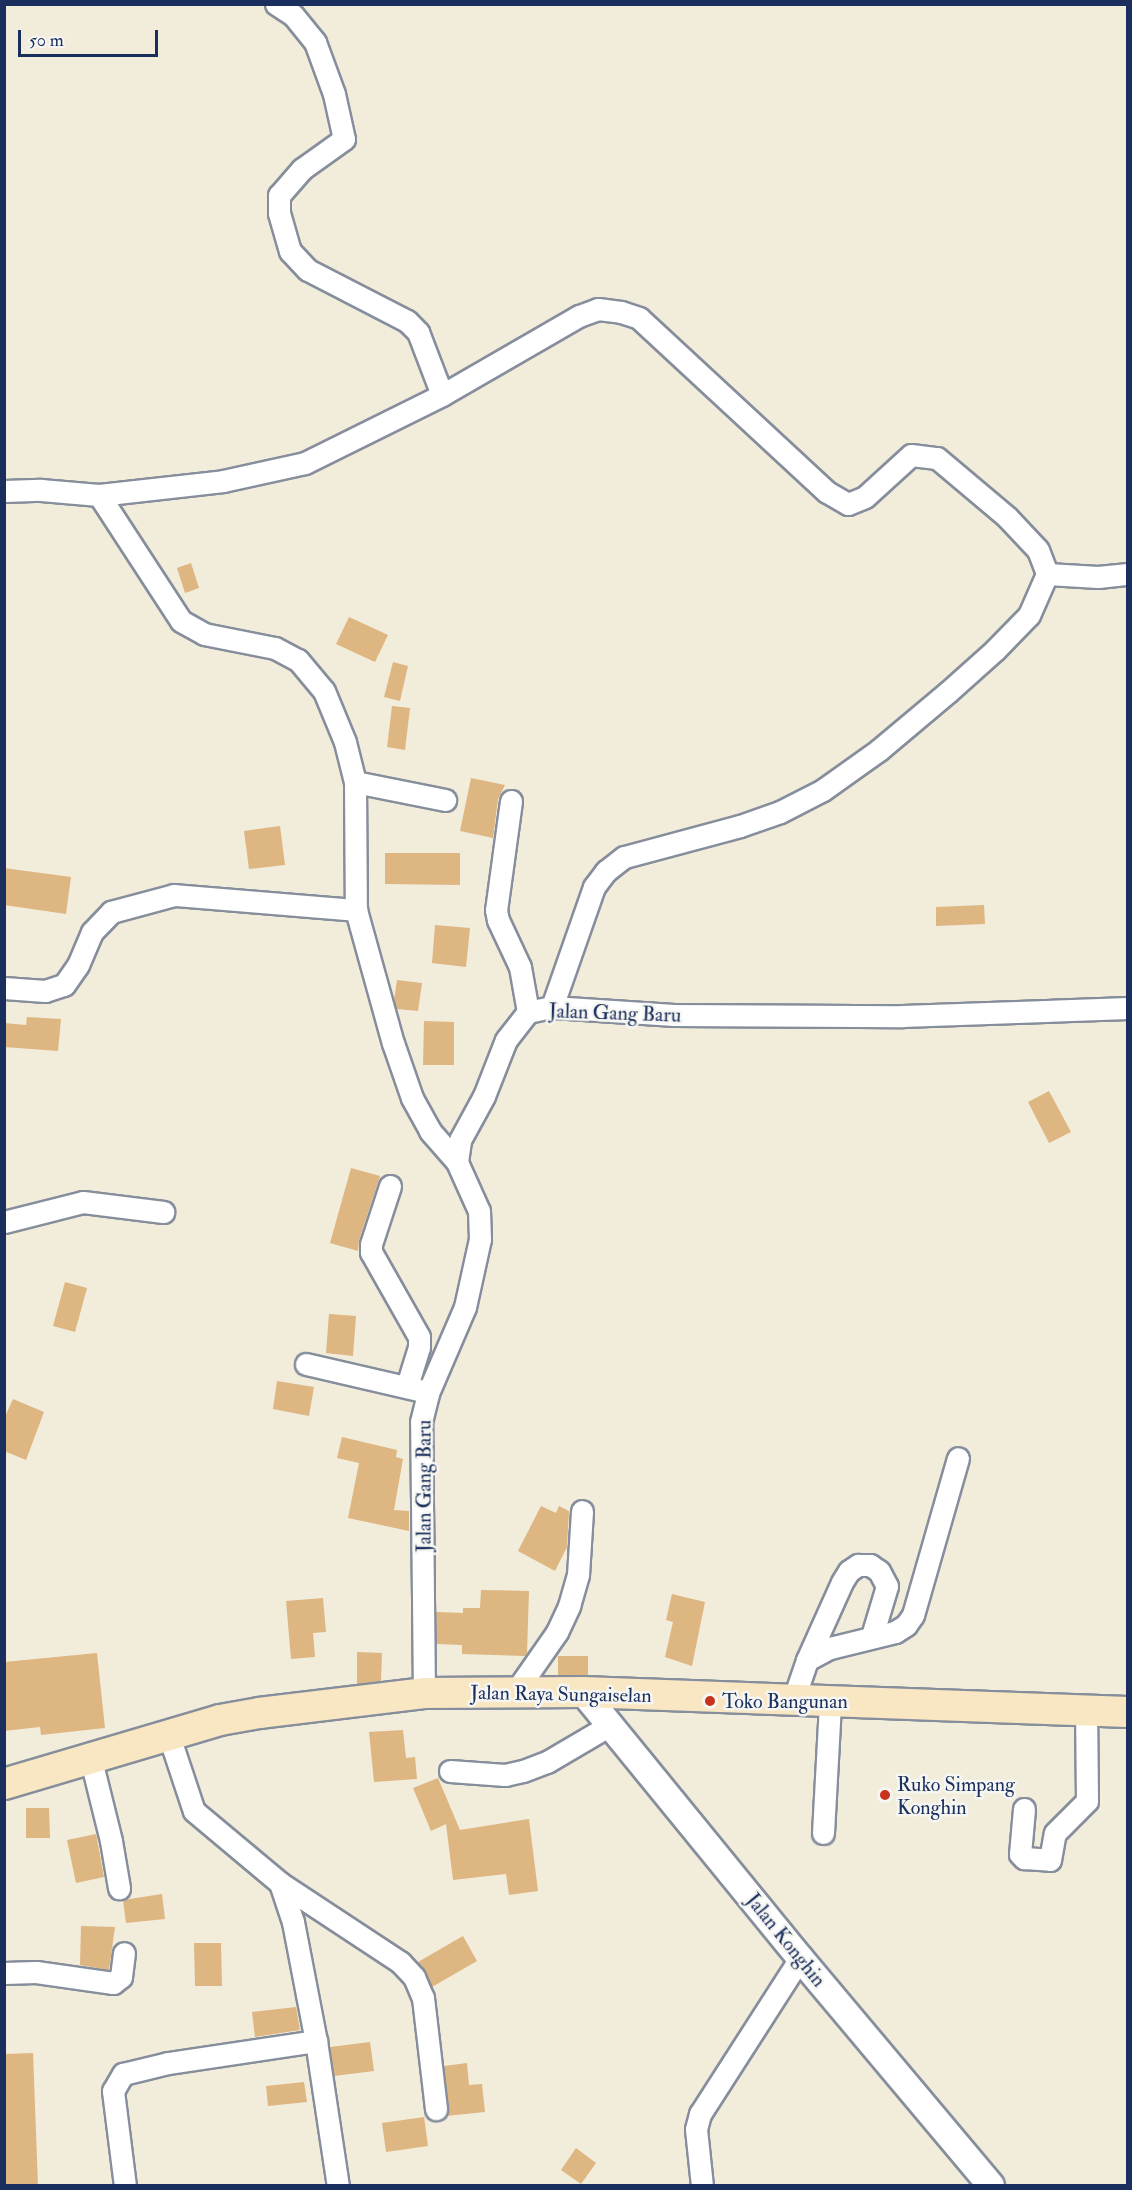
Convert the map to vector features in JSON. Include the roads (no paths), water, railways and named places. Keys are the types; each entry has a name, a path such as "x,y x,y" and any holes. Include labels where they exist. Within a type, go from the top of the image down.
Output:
{"main road":[{"name":"Jalan Raya Sungaiselan","path":"4,1784 220,1720 259,1713 424,1693 583,1692 1128,1712"}],"street":[{"path":"276,4 293,15 315,42 334,94 344,139 302,169 279,195 280,221 290,251 308,270 407,321 418,332 442,395"},
{"path":"4,491 41,490 99,495 223,481 305,463 442,395 579,316 598,309 621,312 639,318 827,492 848,504 865,496 911,455 937,458 1007,517 1038,550 1047,574 1029,615 995,650 879,750 824,790 780,812 740,826 624,858 606,871 594,886 552,1007"},
{"path":"99,495 181,621 204,634 275,648 298,660 324,691 345,742 355,782 356,910 393,1043 412,1098 430,1131 457,1162"},
{"path":"1047,574 1098,577 1128,574"},
{"path":"355,782 445,800"},
{"path":"511,801 496,910 498,920 520,967 528,1012"},
{"path":"4,988 45,992 64,985 78,965 92,932 111,912 163,897 174,895 356,910"},
{"name":"Jalan Gang Baru","path":"424,1693 422,1422 428,1393 465,1307 480,1239 479,1211 457,1162 460,1140 483,1096 506,1040 528,1012 552,1007 674,1016 902,1016 1128,1008"},
{"path":"390,1185 370,1244 371,1252 419,1337 419,1347 407,1386"},
{"path":"4,1222 83,1202 163,1212"},
{"path":"306,1364 407,1386 428,1393"},
{"path":"807,1660 830,1648 895,1632 906,1625 912,1615 958,1458"},
{"path":"516,1691 557,1632 569,1606 578,1575 582,1511"},
{"path":"793,1701 807,1660 842,1582 849,1571 858,1564 870,1565 879,1571 888,1586 872,1636"},
{"name":"Jalan Konghin","path":"583,1692 800,1958 991,2186"},
{"path":"823,1833 830,1702"},
{"path":"1024,1809 1020,1854 1024,1858 1050,1860 1055,1833 1087,1801 1086,1711"},
{"path":"450,1771 505,1775 523,1771 547,1762 610,1725"},
{"path":"169,1736 194,1811 280,1883 400,1962 414,1977 423,1998 435,2109"},
{"path":"91,1760 111,1841 119,1888"},
{"path":"280,1883 293,1922 316,2041 338,2186"},
{"path":"4,1973 36,1972 113,1983 121,1977 124,1953"},
{"path":"702,2186 696,2129 700,2114 800,1958"},
{"path":"125,2186 113,2091 117,2080 123,2074 168,2063 316,2041"}],"place":[{"name":"Toko Bangunan","path":"710,1701"},
{"name":"Ruko Simpang Konghin","path":"885,1795"}]}
